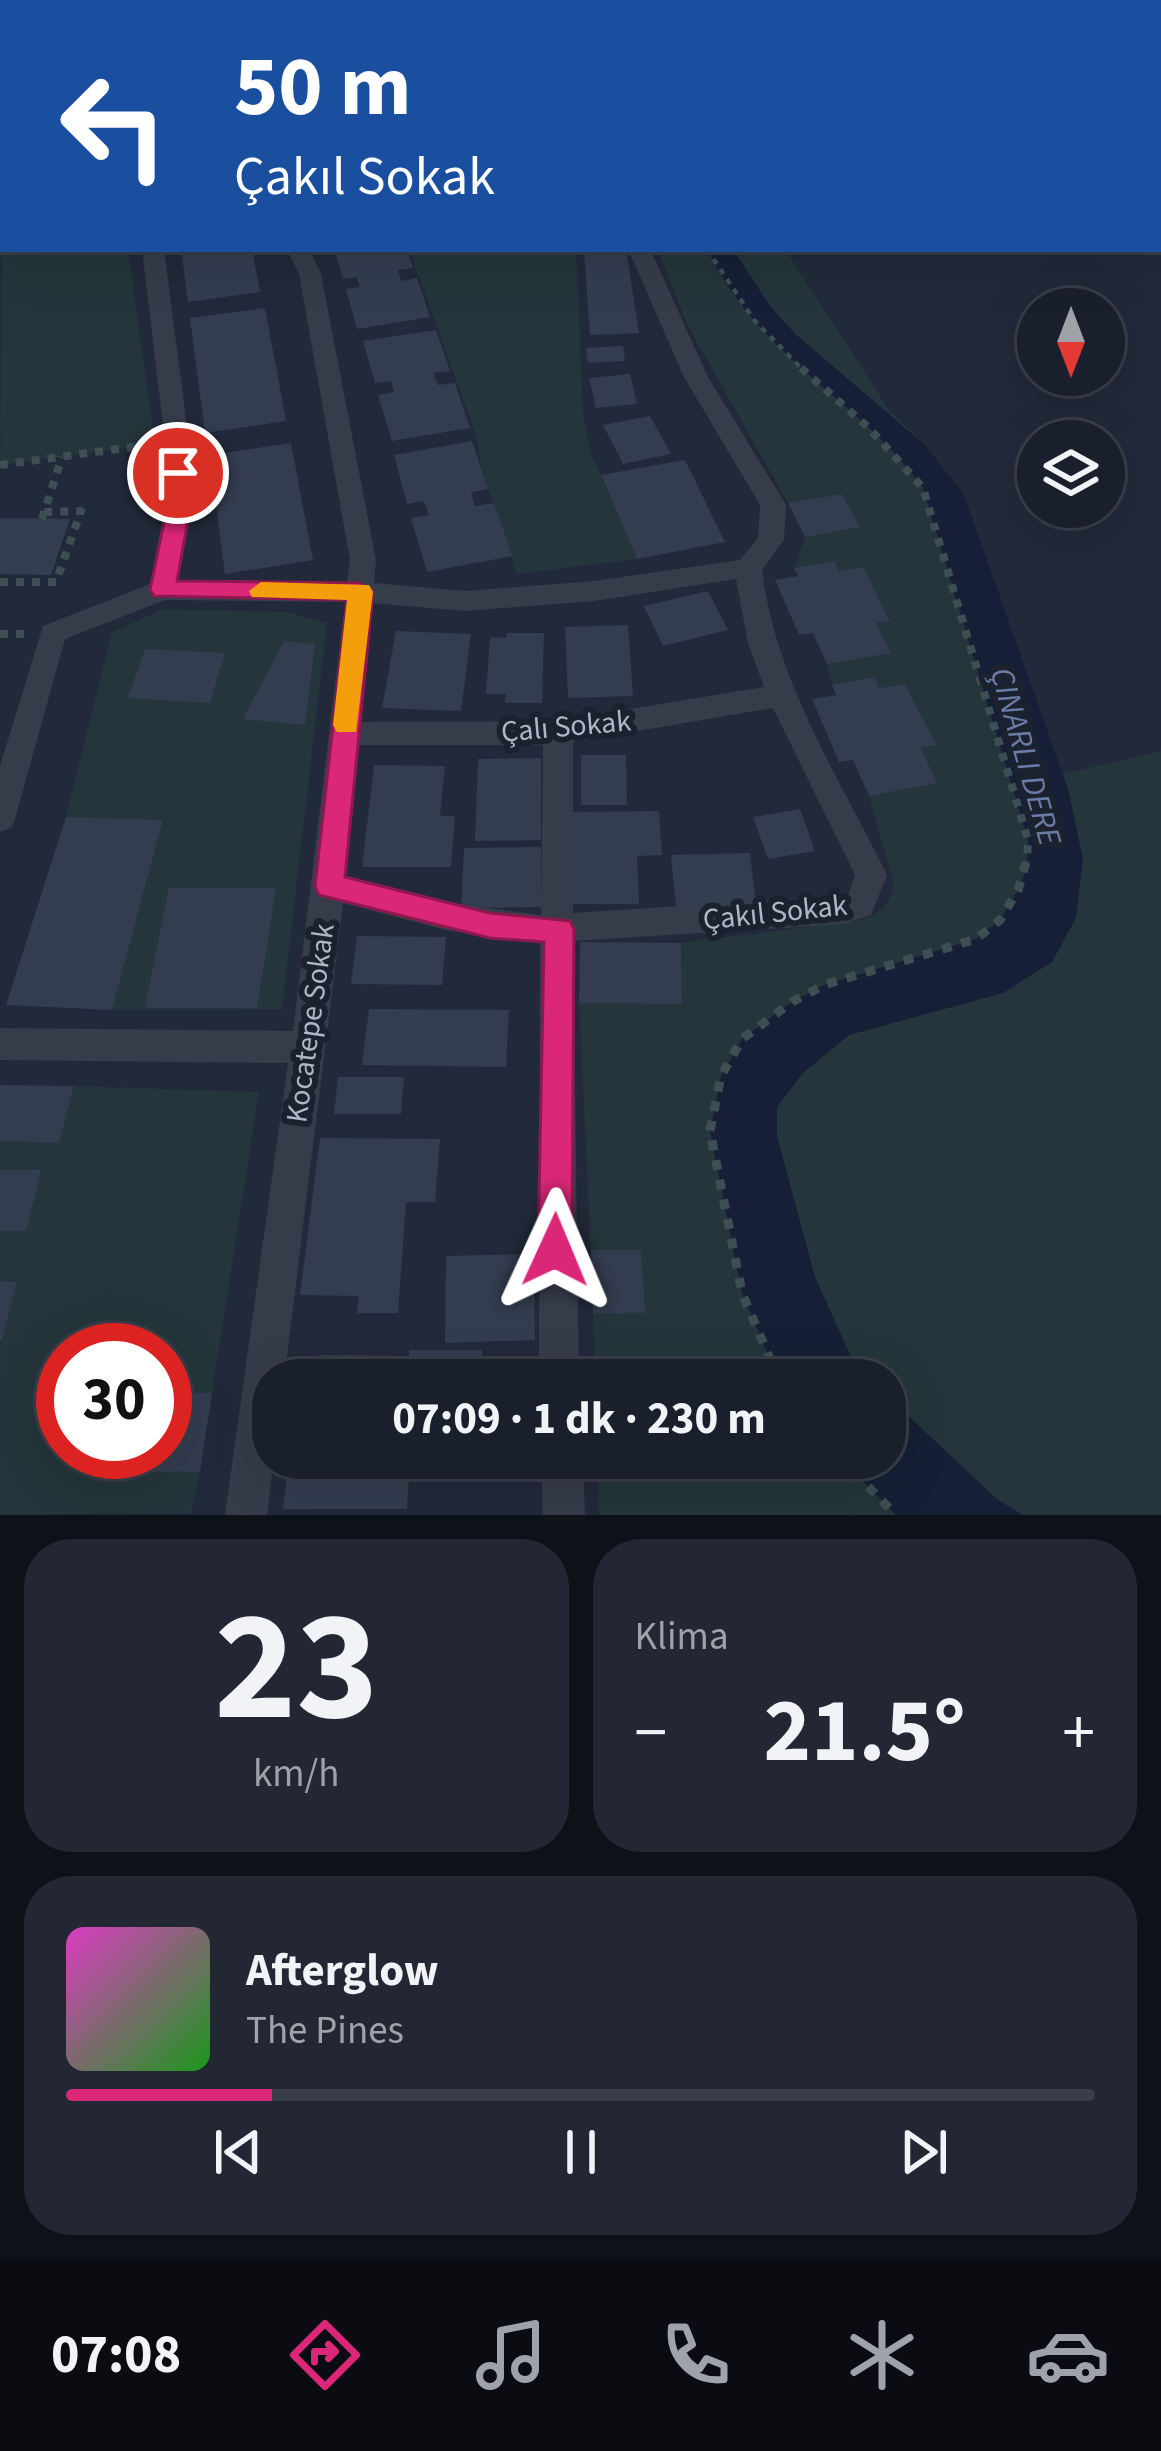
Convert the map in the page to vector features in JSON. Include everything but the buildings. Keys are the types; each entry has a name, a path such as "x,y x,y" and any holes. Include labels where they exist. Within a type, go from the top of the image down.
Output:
{"street":[{"path":"153,252 177,442 179,503 163,590"},
{"name":"Kocatepe Sokak","path":"247,1515 329,886 363,547 310,274 299,252"},
{"path":"0,819 53,633 163,590 489,599 594,591 748,568 771,540 773,505 696,376 640,252"},
{"name":"Çakıl Sokak","path":"329,886 490,926 560,930 844,910 860,905 871,875 784,695 749,600 748,568"},
{"name":"Çalı Sokak","path":"346,734 558,733 784,695"},
{"path":"558,733 555,1250 559,1359"},
{"path":"0,1044 306,1047"},
{"path":"563,1479 564,1515"}],"path":[{"path":"0,465 177,442"},
{"path":"0,582 56,582 81,511 43,515 62,457"},
{"path":"861,1479 896,1515"}],"shaded area":[{"path":"2,252 128,252 155,444 0,465"},
{"path":"410,252 576,252 583,411 590,451 637,559 517,574 481,468 477,438"},
{"path":"658,252 725,252 761,308 923,459 1038,773 1062,774 1161,751 1161,1515 599,1515 598,1479 906,1479 906,1359 594,1359 593,1314 644,1313 641,1251 591,1250 579,1003 682,1004 681,943 856,921 877,913 887,904 893,882 869,796 937,782 921,748 935,745 905,684 879,688 873,677 832,685 827,664 890,652 876,623 890,620 863,567 839,571 833,561 794,568 805,537 859,526 842,494 788,503 688,326"},
{"path":"735,252 787,252 889,410 925,445 794,332 750,279"},
{"path":"164,609 288,612 327,623 282,1009 112,1010 163,821 66,817 112,632"},
{"path":"74,1086 259,1092 212,1393 192,1393 192,1323 36,1323 36,1479 192,1479 192,1472 200,1472 191,1513 0,1515 0,1347 17,1282 0,1281 0,1231 40,1170 0,1170 0,1141 59,1143"}],"water":[{"name":"ÇINARLI DERE","path":"709,252 735,252 794,333 925,445 964,495 1069,792 1083,860 1076,918 1052,962 1003,993 849,1035 803,1073 777,1107 777,1136 815,1277 852,1359 770,1359 742,1293 710,1131 721,1076 742,1039 792,1002 824,985 976,939 1000,920 1018,890 1027,868 1028,840 923,488 869,428 754,320"},
{"path":"906,1414 998,1500 1023,1515 896,1515 861,1479 906,1479"}],"slow traffic":[{"path":"261,591 360,592 347,725"}],"route":[{"path":"178,473 179,503 163,590 360,592 329,886 490,926 560,930 555,1250"}]}
